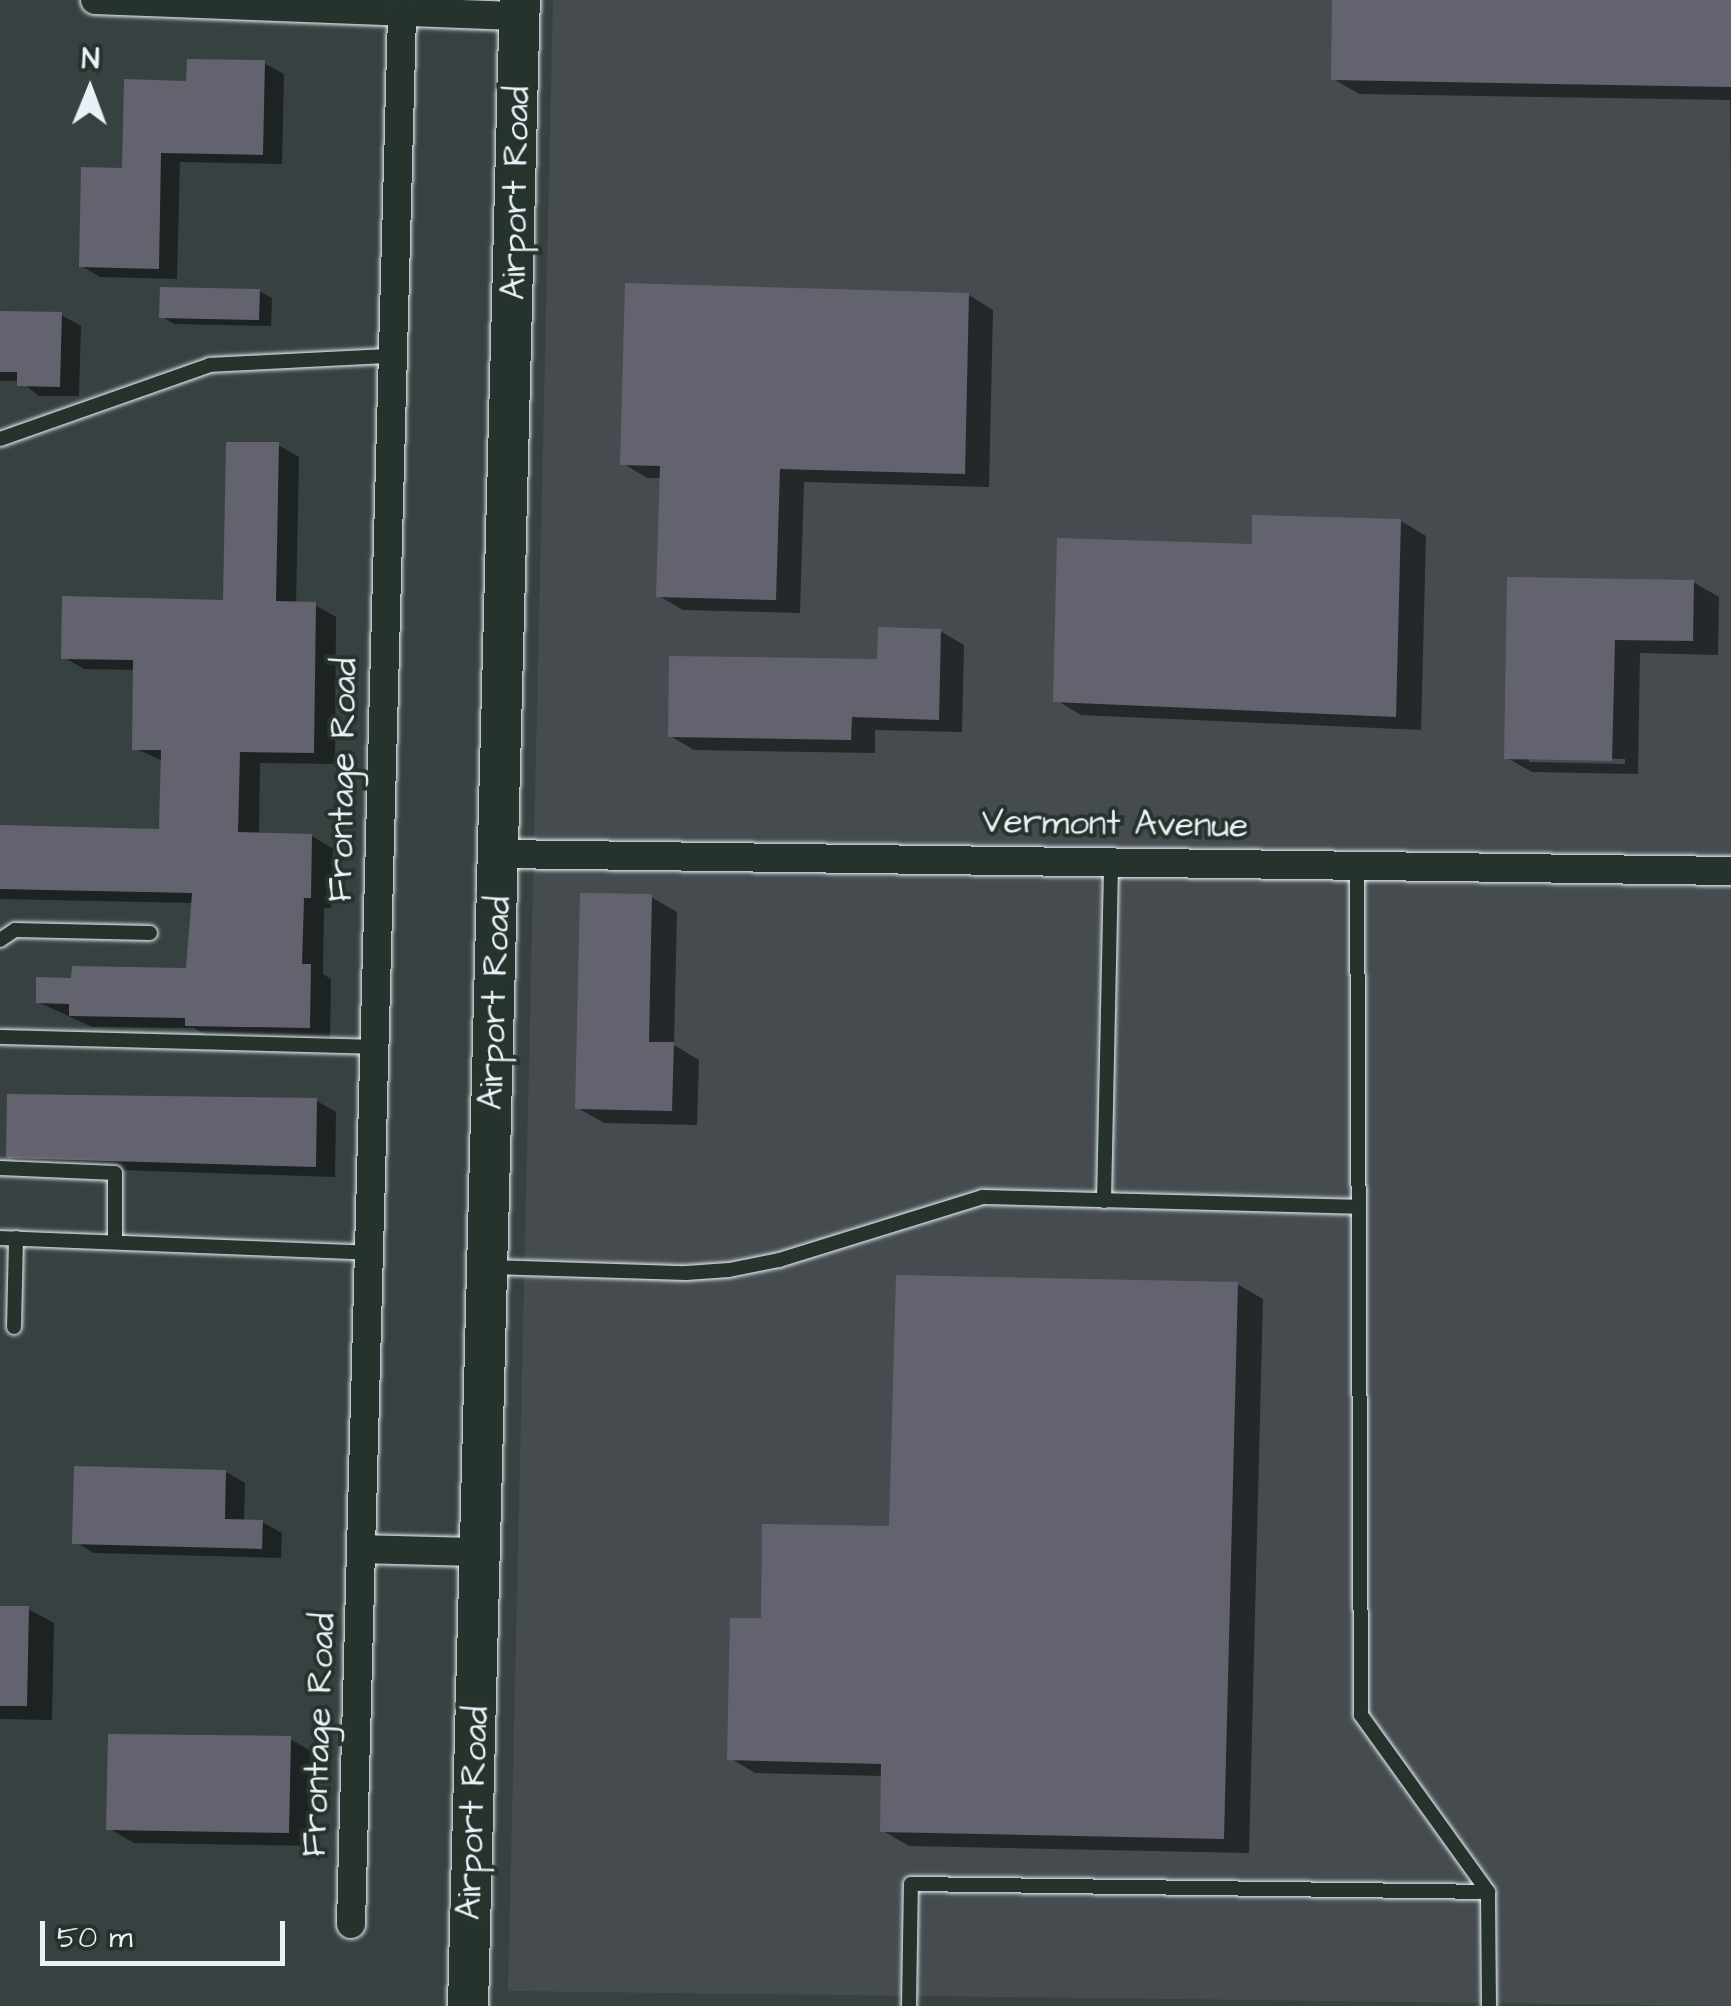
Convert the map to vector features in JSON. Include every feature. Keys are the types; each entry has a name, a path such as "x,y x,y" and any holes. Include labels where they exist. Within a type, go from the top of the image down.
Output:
{"main road":[{"name":"Airport Road","path":"468,2006 520,8"}],"street":[{"path":"96,0 402,12 520,8"},
{"name":"Frontage Road","path":"351,1924 402,12"},
{"name":"Vermont Avenue","path":"499,854 1731,870"},
{"path":"362,1549 480,1552"}],"lane":[{"path":"0,439 210,365 390,356"},
{"path":"1104,1201 1111,862"},
{"path":"1358,864 1361,1715 1488,1892 1489,2006"},
{"path":"0,940 15,930 150,934"},
{"path":"0,1037 374,1048"},
{"path":"0,1168 115,1173 114,1242"},
{"path":"488,1267 686,1274 729,1270 779,1260 982,1198 1359,1207"},
{"path":"14,1327 8,1238 369,1253"},
{"path":"909,2006 911,1884 1488,1892"}],"shaded area":[{"path":"553,0 1731,0 1731,2006 508,1991"}],"building":[{"path":"1332,0 1731,0 1731,87 1331,80"},
{"path":"187,59 265,60 263,155 161,153 159,269 79,267 81,167 122,168 124,79 186,81"},
{"path":"625,283 969,293 965,474 780,469 776,600 656,597 660,466 620,465"},
{"path":"160,287 260,289 259,320 159,318"},
{"path":"0,311 62,312 60,387 17,386 17,372 0,372"},
{"path":"226,442 279,442 276,601 316,602 314,753 240,752 238,832 312,834 311,898 304,898 302,964 311,964 310,1028 185,1026 185,1018 69,1016 69,1004 36,1003 36,977 71,978 72,966 186,968 192,893 0,889 0,825 159,829 161,750 132,750 133,660 61,659 62,596 223,600"},
{"path":"1252,515 1401,519 1396,717 1053,702 1057,538 1252,544"},
{"path":"1507,577 1694,580 1693,641 1615,640 1612,761 1504,759"},
{"path":"878,627 941,629 939,720 852,717 851,740 668,737 669,656 877,659"},
{"path":"580,893 652,894 649,1042 674,1042 672,1111 575,1109"},
{"path":"7,1094 317,1098 316,1167 6,1158"},
{"path":"896,1275 1238,1282 1224,1839 880,1832 881,1764 727,1760 730,1618 761,1618 762,1524 889,1526"},
{"path":"74,1466 226,1470 225,1519 263,1520 262,1549 72,1544"},
{"path":"0,1606 29,1606 27,1706 0,1706"},
{"path":"108,1734 291,1736 289,1833 106,1830"}]}
